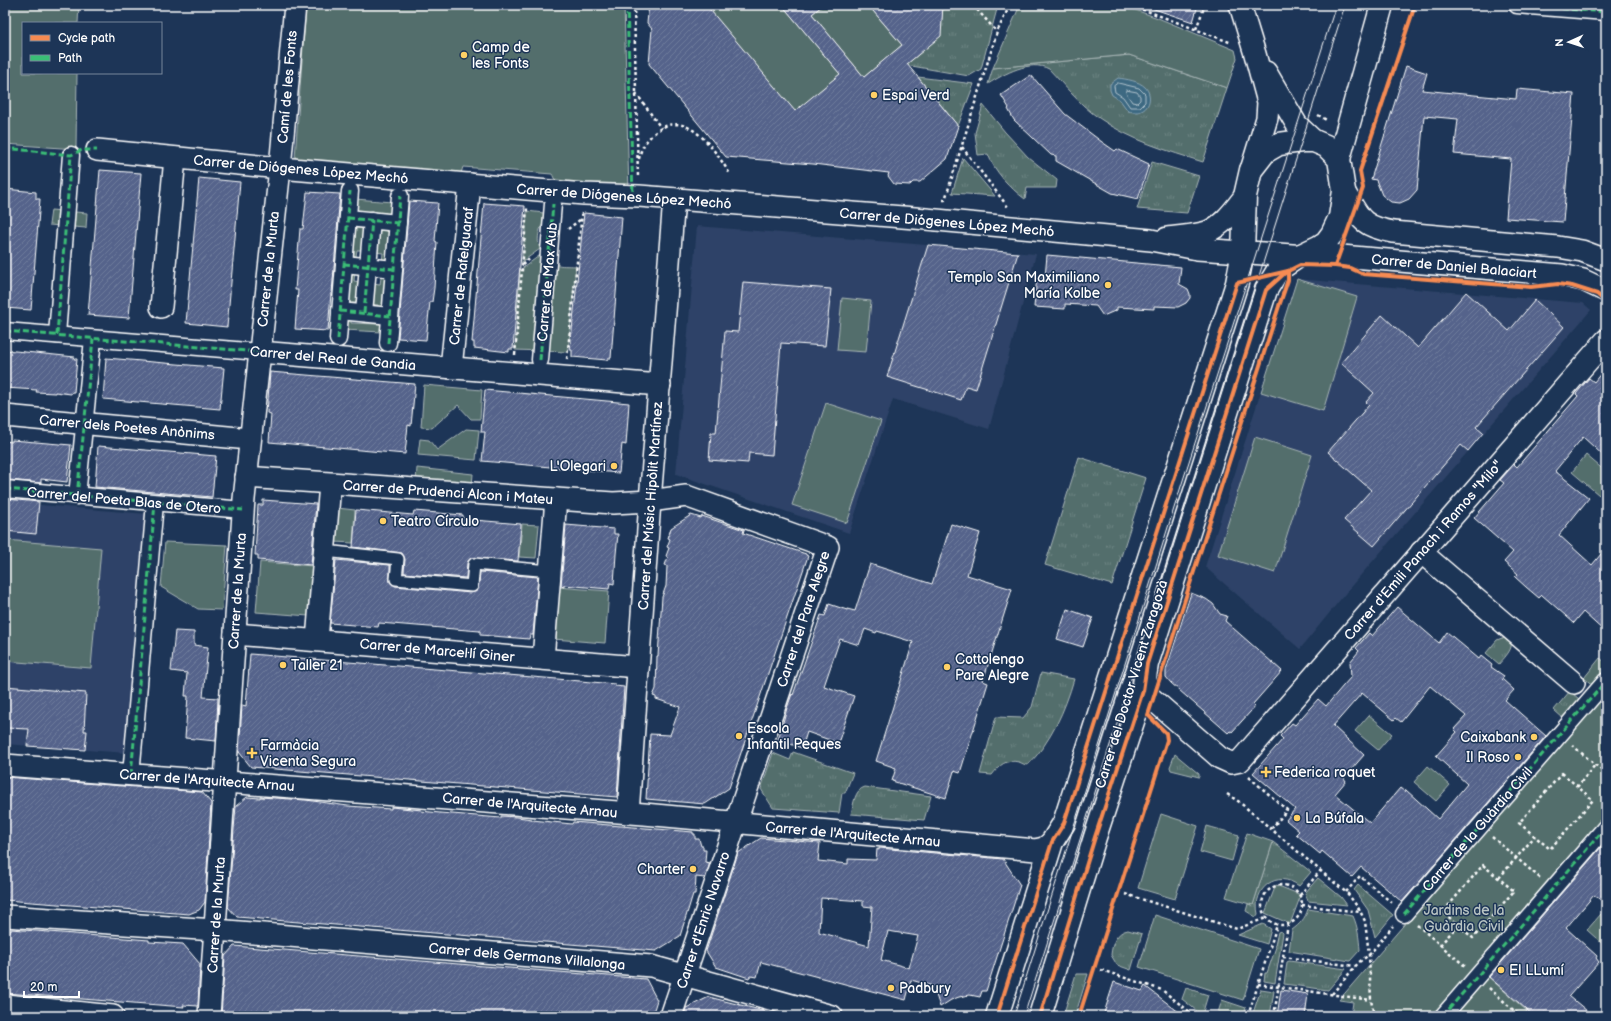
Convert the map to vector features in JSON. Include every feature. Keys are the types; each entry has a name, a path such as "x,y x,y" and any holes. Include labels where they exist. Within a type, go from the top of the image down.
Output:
{"street":[{"name":"Camí de les Fonts","path":"280,168 295,5"},
{"path":"1240,5 1268,102 1266,118 1245,196 1243,252 1299,256 1326,242 1340,218 1344,190 1339,159 1382,5"},
{"path":"1517,5 1606,12"},
{"path":"1255,54 1297,125 1314,141 1326,146 1339,159"},
{"path":"1251,170 1265,152 1279,144 1314,141"},
{"name":"Carrer de Diógenes López Mechó","path":"96,150 280,168 588,194 639,196 1024,228 1151,240 1197,249 1243,252"},
{"path":"57,335 71,155"},
{"path":"161,307 175,158"},
{"name":"Carrer de la Murta","path":"209,1016 243,510 280,168"},
{"name":"Carrer de Rafelguaraf","path":"451,368 470,184"},
{"name":"Carrer de Daniel Balaciart","path":"1344,190 1362,220 1375,229 1393,232 1558,247 1582,251 1606,260"},
{"path":"338,339 350,192"},
{"path":"388,343 400,196"},
{"name":"Carrer de Diógenes López Mechó","path":"1151,240 1206,232 1218,226 1228,218 1245,196"},
{"name":"Carrer del Músic Hipòlit Martínez","path":"628,813 650,501 674,199"},
{"name":"Carrer de Max Aub","path":"540,360 553,204"},
{"path":"348,218 398,223"},
{"path":"364,313 372,220"},
{"name":"Carrer del Doctor Vicent Zaragozà","path":"997,1016 1052,842 1061,829 1067,815 1237,284 1243,252"},
{"name":"Carrer de Daniel Balaciart","path":"1299,256 1318,254 1562,275 1583,280 1606,291"},
{"name":"Carrer del Doctor Vicent Zaragozà","path":"1040,1016 1095,837 1143,691 1147,664 1266,290 1278,270 1299,256"},
{"path":"344,264 394,269"},
{"path":"340,311 390,316"},
{"name":"Carrer del Real de Gandia","path":"5,331 660,386"},
{"path":"77,496 93,339"},
{"name":"Carrer d'Emili Panach i Ramos \"Milo\"","path":"1243,768 1421,552 1606,340"},
{"name":"Carrer dels Poetes Anònims","path":"5,416 250,439"},
{"name":"Carrer de Prudenci Alcon i Mateu","path":"246,478 613,504 650,501"},
{"path":"317,640 330,484"},
{"name":"Carrer del Poeta Blas de Otero","path":"5,489 243,510"},
{"name":"Carrer del Pare Alegre","path":"650,501 686,496 828,547 735,823"},
{"path":"543,659 556,499"},
{"path":"131,775 155,503"},
{"path":"1421,552 1574,683"},
{"name":"Carrer de Marcel·lí Giner","path":"235,634 638,667"},
{"name":"Carrer de la Guàrdia Civil","path":"1404,914 1606,681"},
{"path":"1143,691 1220,758 1243,768"},
{"name":"Carrer de l'Arquitecte Arnau","path":"5,765 628,813 1036,850 1044,848 1052,842"},
{"name":"Carrer d'Enric Navarro","path":"671,1016 735,823"},
{"path":"1443,1016 1606,827"},
{"name":"Carrer dels Germans Villalonga","path":"5,916 215,930 651,966 685,974 832,1016"},
{"path":"5,1005 112,1016"}],"lane":[{"path":"325,551 398,558 396,579 472,586 474,564 550,571"}],"path":[{"path":"634,5 639,196"},
{"path":"973,5 997,32"},
{"path":"938,199 945,200 997,32 1010,5"},
{"path":"1131,5 1236,44"},
{"path":"1196,30 1205,5"},
{"path":"636,93 661,128"},
{"path":"1318,115 1328,121"},
{"path":"638,165 640,153 647,139 661,128 671,125 682,125 692,129 705,140 730,174"},
{"path":"962,147 1024,228"},
{"path":"514,357 527,202"},
{"path":"567,362 583,206"},
{"path":"1560,734 1606,774"},
{"path":"1578,786 1595,764"},
{"path":"1243,768 1287,810 1272,828"},
{"path":"1562,773 1578,786 1593,800 1550,849 1520,823 1562,773"},
{"path":"1227,794 1272,828 1346,892 1360,912 1365,921 1369,955 1372,1012 1374,1016"},
{"path":"1480,826 1553,889"},
{"path":"1499,878 1534,836"},
{"path":"1483,865 1499,878 1514,891 1473,938 1443,912 1483,865"},
{"path":"1300,895 1321,870"},
{"path":"1346,892 1360,876 1478,977 1519,1015 1518,1016"},
{"path":"1283,884 1295,889 1300,895 1302,905 1300,914 1296,919 1288,924 1277,925 1266,918 1261,905 1262,898 1270,888 1283,884"},
{"path":"1125,894 1237,929 1266,918"},
{"path":"1302,905 1360,912"},
{"path":"1332,994 1355,966 1369,955 1404,914"},
{"path":"1274,1016 1288,924"},
{"path":"1248,1016 1277,925"},
{"path":"1440,945 1458,925"},
{"path":"1283,957 1355,966"},
{"path":"1101,970 1162,990 1195,1016"},
{"path":"1258,984 1371,1000"},
{"path":"1369,1016 1372,1012"}],"shaded area":[{"path":"697,226 1036,254 989,429 893,399 849,533 676,474"},
{"path":"1297,279 1583,303 1591,310 1353,584 1300,649 1205,567"},
{"path":"5,502 147,514 127,753 5,744"}],"green space":[{"path":"5,5 79,5 78,22 22,22 22,74 77,74 76,149 5,144"},
{"name":"Camp de les Fonts","path":"306,5 624,5 629,193 557,184 552,174 463,167 460,176 295,158"},
{"path":"720,5 782,5 840,74 795,112 711,12"},
{"path":"823,5 868,5 902,45 864,77 812,14"},
{"path":"943,5 995,5 997,9 981,69 969,76 906,65 940,36"},
{"path":"1020,5 1121,5 1158,18 1235,50 1237,58 1227,88 1129,55 993,68"},
{"path":"1129,55 1227,88 1203,162 1136,139 1111,126 1085,107 1049,69 1042,66 1017,69 988,84 993,68"},
{"path":"918,77 974,84 958,126"},
{"path":"983,105 1028,157 1057,180 1056,188 1027,188 1025,199 1003,179 994,167 988,154 978,155 975,133"},
{"path":"963,158 995,196 952,193"},
{"path":"1152,162 1199,176 1187,213 1137,209"},
{"path":"355,199 393,202 392,219 386,218 386,213 359,211 359,216 354,215"},
{"path":"51,210 87,213 86,228 49,225"},
{"path":"527,211 552,214 542,225 540,230 538,239 540,249 522,262"},
{"path":"354,222 358,223 357,228 366,229 364,250 357,250 355,262 349,261"},
{"path":"391,225 387,265 382,264 383,253 375,252 377,228"},
{"path":"543,253 551,261 558,265 576,266 568,352 515,350 520,270"},
{"path":"349,269 355,270 354,281 361,282 360,303 352,303 352,307 347,307"},
{"path":"382,272 386,272 382,311 377,311 378,305 370,304 372,283 380,284"},
{"path":"1297,279 1357,297 1323,411 1261,392"},
{"path":"842,298 871,301 866,352 837,350"},
{"path":"345,316 351,316 351,323 377,324 377,318 383,319 382,332 344,330"},
{"path":"424,385 482,390 480,419 471,419 458,405 432,428 421,427"},
{"path":"826,403 881,421 847,523 792,505"},
{"path":"466,429 479,430 476,460 418,455 420,439 429,440 437,450"},
{"path":"1255,437 1312,455 1275,573 1218,555"},
{"path":"1586,455 1606,472 1606,486 1599,495 1572,472"},
{"path":"1079,457 1146,478 1112,585 1045,565"},
{"path":"417,468 473,474 472,486 416,481"},
{"path":"337,508 355,510 353,543 334,542"},
{"path":"522,524 539,525 536,558 519,557"},
{"path":"5,540 101,548 91,668 5,661"},
{"path":"165,542 227,545 222,610 198,609 161,587"},
{"path":"260,562 313,566 309,616 256,612"},
{"path":"557,587 609,591 605,643 553,639"},
{"path":"1502,638 1511,642 1511,646 1510,650 1499,664 1486,653 1497,640"},
{"path":"1600,658 1606,663 1606,672 1594,686 1584,678"},
{"path":"1041,673 1074,679 1062,714 1044,746 1028,765 1010,761 1000,766 992,775 980,774 996,717 1023,718 1032,707"},
{"path":"1570,691 1580,700 1564,719 1554,710"},
{"name":"Jardins de la Guàrdia Civil","path":"1606,691 1606,816 1433,1016 1351,1016 1353,1002 1339,1000"},
{"path":"1369,715 1392,734 1378,750 1355,731"},
{"path":"793,752 853,773 845,793 842,793 839,813 773,808 761,789 773,753 790,760"},
{"path":"1175,754 1199,774 1199,777 1171,770 1170,767"},
{"path":"1428,766 1450,785 1436,801 1414,782"},
{"path":"865,787 931,796 924,820 851,814 857,794"},
{"path":"1161,814 1198,826 1175,899 1138,888"},
{"path":"1207,826 1239,835 1232,861 1200,852"},
{"path":"1247,833 1273,842 1253,905 1226,897"},
{"path":"1273,842 1311,872 1299,886 1291,881 1282,880 1268,884 1259,896 1257,905 1258,914 1256,917 1246,911 1248,904 1253,905"},
{"path":"1318,878 1341,897 1347,905 1308,901 1305,893"},
{"path":"1276,885 1301,895 1290,924 1265,913"},
{"path":"1358,885 1393,915 1375,937 1368,910 1354,890"},
{"path":"1308,909 1353,916 1359,937 1360,950 1350,961 1289,951 1292,930 1302,921"},
{"path":"1601,914 1606,919 1606,947 1587,930"},
{"path":"1155,915 1259,949 1243,1000 1139,967"},
{"path":"1263,924 1271,929 1267,944 1238,935"},
{"path":"1128,930 1142,934 1131,970 1117,965 1111,955 1115,939 1120,933"},
{"path":"1281,931 1283,933 1275,983 1264,981 1265,973 1267,973 1276,947 1275,945 1278,932"},
{"path":"1289,961 1346,969 1328,990 1284,984 1287,962"},
{"path":"1076,974 1088,974 1075,1016 1063,1016"},
{"path":"1486,975 1527,1011 1523,1016 1451,1016"},
{"path":"1186,988 1208,995 1202,1015 1182,999"},
{"path":"1261,989 1274,991 1270,1016 1252,1016"},
{"path":"1222,1000 1246,1008 1244,1016 1217,1016"}],"water":[{"path":"1118,78 1136,82 1145,87 1149,94 1149,102 1142,111 1128,111 1120,100 1112,95 1110,84"}],"building":[{"name":"Espai Verd","path":"649,5 706,5 795,111 840,74 782,5 823,5 812,14 864,77 902,45 868,5 943,5 941,36 907,64 958,126 947,159 920,182 913,182 910,185 894,184 888,176 889,173 813,164 726,157 649,64 652,29 647,23"},
{"path":"1151,5 1198,5 1193,22 1151,8"},
{"path":"1406,66 1427,73 1422,90 1516,99 1517,89 1574,94 1563,222 1506,218 1511,159 1454,154 1458,119 1424,116 1417,190 1409,199 1400,203 1391,202 1382,195 1376,180 1371,179"},
{"path":"1031,75 1065,114 1102,142 1115,151 1117,149 1149,164 1138,199 1112,193 1056,161 1056,156 1051,155 1014,120 1001,95"},
{"path":"100,170 141,173 129,318 88,315"},
{"path":"199,178 240,182 227,327 186,323"},
{"path":"5,189 36,192 36,199 40,199 31,310 5,308"},
{"path":"307,192 340,194 328,331 295,329 298,290 295,290 300,229 303,229"},
{"path":"409,201 438,203 435,241 437,242 434,288 432,302 430,302 426,340 398,338"},
{"path":"484,203 525,206 513,349 509,349 509,352 474,348 474,342 472,342"},
{"path":"584,213 622,217 611,358 608,358 607,360 572,357 572,350 570,350"},
{"path":"928,245 1018,253 976,389 966,386 961,400 887,377"},
{"name":"Templo San Maximiliano María Kolbe","path":"1047,255 1181,267 1179,284 1188,289 1190,298 1186,303 1178,307 1154,306 1154,309 1117,307 1117,310 1103,316 1096,306 1065,304 1065,309 1034,307 1037,277 1045,278"},
{"path":"743,282 831,289 825,346 781,343 772,455 749,453 748,463 709,460 711,433 716,433 725,331 738,332"},
{"path":"1466,292 1509,331 1535,300 1564,327 1476,427 1483,433 1468,451 1461,445 1374,546 1344,520 1371,490 1328,452 1369,405 1366,402 1374,393 1341,363 1382,315 1418,348"},
{"path":"5,350 75,357 74,359 77,359 74,392 71,394 36,392 37,390 5,388"},
{"path":"106,358 224,368 220,409 103,399"},
{"path":"1606,367 1606,458 1583,437 1555,471 1589,498 1559,535 1592,565 1606,548 1606,633 1583,612 1574,623 1542,595 1539,598 1526,587 1515,577 1518,574 1504,562 1513,552 1474,518 1504,483 1500,480 1514,464 1517,467 1578,396 1576,394 1589,378 1594,382"},
{"path":"270,372 415,384 411,426 408,425 405,454 269,442 271,414 267,413"},
{"path":"485,390 629,403 626,445 622,444 619,473 482,461 485,432 481,432"},
{"path":"12,440 71,445 67,482 41,479 41,483 8,480 9,474 5,474 5,441 12,442"},
{"path":"98,446 216,456 212,497 95,487"},
{"path":"6,499 39,502 36,534 5,531"},
{"path":"263,500 316,504 311,565 258,560 258,555 255,555 258,505 263,505"},
{"path":"356,510 413,515 414,511 463,515 463,519 521,524 518,561 471,558 467,563 466,578 404,573 405,559 402,553 353,547"},
{"path":"691,515 701,518 702,516 744,530 743,533 806,554 808,556 729,788 705,804 646,799 650,734 670,735 680,707 656,699 656,697 653,696 656,689 662,597 666,586 667,566 665,565 669,548 667,547 670,539 668,538 671,528"},
{"name":"Cottolengo Pare Alegre","path":"951,524 980,533 967,575 1012,589 983,681 988,683 960,773 954,771 946,798 892,781 896,768 876,761 913,642 877,631 876,633 865,629 859,645 840,639 824,686 854,696 838,743 807,732 802,748 778,740 787,708 821,615 825,616 829,604 855,611 870,564 932,584"},
{"path":"566,525 614,529 614,534 618,534 614,584 610,583 609,589 561,586"},
{"path":"336,560 390,565 390,582 395,586 471,593 478,590 480,572 538,577 533,635 530,635 529,639 480,635 480,631 379,623 378,627 330,623"},
{"path":"1191,593 1206,599 1213,604 1220,614 1227,616 1225,621 1282,671 1253,704 1255,706 1232,732 1230,731 1228,733 1166,677 1166,670"},
{"path":"1397,607 1439,643 1447,632 1479,659 1481,656 1492,665 1491,667 1504,676 1502,679 1514,690 1505,700 1546,736 1402,902 1361,867 1352,877 1322,851 1320,854 1296,834 1299,831 1286,820 1295,809 1253,773 1283,739 1280,736 1292,723 1295,725 1318,699 1326,706 1351,677 1350,662 1359,651 1356,648 1369,633 1372,636","holes":["1430,686 1466,716 1454,729 1457,732 1436,756 1467,784 1438,819 1406,790 1405,792 1400,788 1370,823 1335,794 1346,781 1344,778 1364,755 1333,726 1362,693 1394,720 1396,718 1401,722"]},
{"path":"1067,609 1093,618 1083,647 1057,639"},
{"path":"175,631 194,632 194,645 208,647 203,697 218,698 216,741 185,738 188,696 185,696 187,673 171,671"},
{"path":"250,654 615,684 615,686 624,687 617,797 251,767 239,752 242,705 246,706"},
{"path":"5,686 86,693 84,731 87,731 85,750 27,746 29,729 5,728"},
{"path":"5,777 202,792 211,803 205,902 199,910 189,914 5,900"},
{"path":"247,797 306,800 348,806 391,809 391,807 501,818 501,816 517,817 572,824 573,822 693,832 693,834 695,834 695,839 699,839 701,846 703,846 703,850 706,850 705,862 710,863 705,878 696,877 695,894 693,894 680,936 656,951 237,917 228,907 234,829 236,806"},
{"path":"761,838 820,843 818,861 848,864 848,859 876,860 877,849 879,850 879,848 1003,859 1020,885 986,991 982,991 980,997 970,995 959,997 940,1007 933,986 911,980 906,1000 761,962 757,977 750,976 749,978 716,967 706,951 738,853","holes":["821,898 863,901 863,906 872,907 869,946 819,932","888,931 918,936 909,968 881,960"]},
{"path":"1603,845 1606,847 1606,904 1594,895 1566,928 1597,956 1596,958 1599,962 1569,996 1593,1016 1534,1016 1489,977"},
{"path":"11,929 183,944 200,964 198,1006 183,1005 184,1007 6,993 5,930 11,931"},
{"path":"234,946 646,979 657,1000 652,1016 221,1016 225,956"},
{"path":"1114,982 1142,991 1145,986 1184,1016 1103,1016"},
{"path":"1281,990 1308,994 1305,1016 1277,1016"},
{"path":"709,997 764,1011 764,1016 684,1016 686,1008"}],"tram line":[{"path":"1014,1016 1176,502 1336,5"},
{"path":"1024,1016 1345,5"}],"marked path":[{"path":"627,5 633,196"},
{"path":"1517,5 1606,12"},
{"path":"5,148 71,155 82,150 97,150"},
{"path":"57,335 71,155"},
{"path":"338,339 350,191"},
{"path":"388,343 400,196"},
{"path":"540,360 553,204"},
{"path":"348,218 398,223"},
{"path":"364,313 372,220"},
{"path":"344,264 394,269"},
{"path":"340,311 390,316"},
{"path":"5,331 259,352"},
{"path":"77,496 93,339"},
{"path":"5,489 243,510"},
{"path":"131,775 155,503"},
{"path":"1404,914 1606,681"},
{"path":"1443,1016 1606,827"}],"cycle path":[{"path":"1079,1016 1167,740 1166,733 1148,715 1288,280 1288,271 1300,265 1335,266 1363,188 1360,171 1415,5"},
{"path":"1335,266 1350,268 1363,274 1531,287 1558,284 1572,286 1597,294 1606,302"},
{"path":"997,1016 1052,842 1064,823 1237,283 1288,271"},
{"path":"1040,1016 1095,837 1143,691 1147,664 1266,290 1286,272"}],"place":[{"name":"Camp de les Fonts","path":"464,55"},
{"name":"Espai Verd","path":"874,95"},
{"name":"Templo San Maximiliano María Kolbe","path":"1108,285"},
{"name":"L'Olegari","path":"614,466"},
{"name":"Teatro Círculo","path":"383,521"},
{"name":"Taller 21","path":"283,665"},
{"name":"Cottolengo Pare Alegre","path":"947,667"},
{"name":"Escola Infantil Peques","path":"739,736"},
{"name":"Caixabank","path":"1534,737"},
{"name":"Farmàcia Vicenta Segura","path":"252,753"},
{"name":"Il Roso","path":"1518,757"},
{"name":"Federica roquet","path":"1266,772"},
{"name":"La Búfala","path":"1297,818"},
{"name":"Charter","path":"693,869"},
{"name":"El LLumí","path":"1501,970"},
{"name":"Padbury","path":"891,988"}]}
